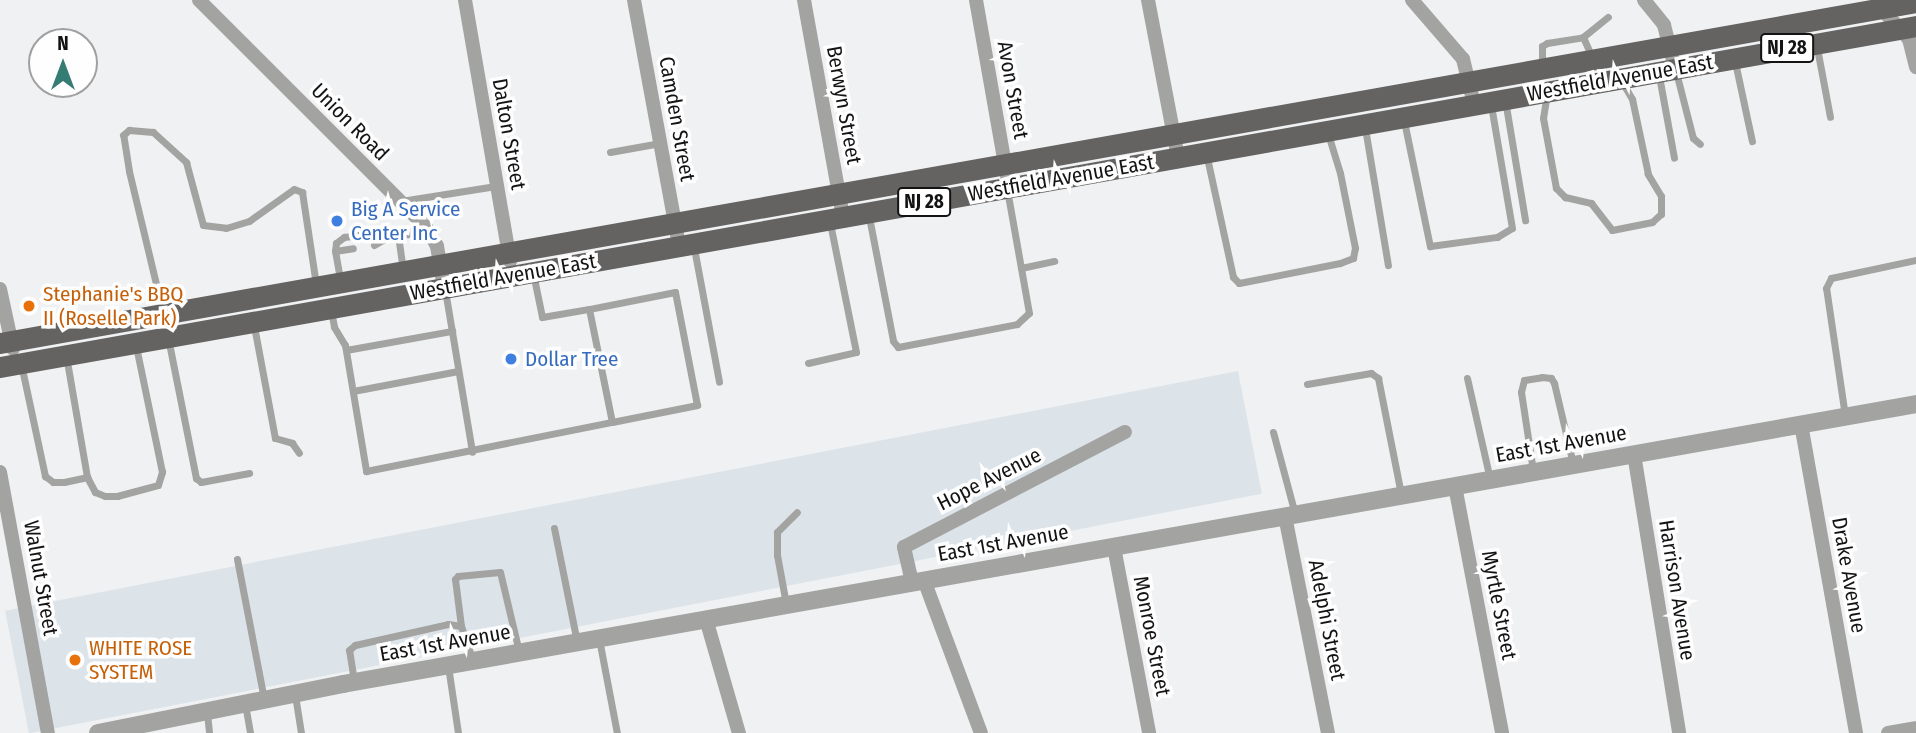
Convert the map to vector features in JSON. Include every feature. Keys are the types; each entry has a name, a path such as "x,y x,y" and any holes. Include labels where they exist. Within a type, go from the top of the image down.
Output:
{"main road":[{"name":"Westfield Avenue East","path":"6,342 1593,59 1877,4 1916,2"},
{"name":"Westfield Avenue East","path":"12,365 1908,27"},
{"path":"1322,107 1326,131"}],"street":[{"name":"Union Road","path":"199,0 435,239 444,288"},
{"name":"Dalton Street","path":"465,0 509,252 523,274"},
{"name":"Camden Street","path":"634,0 674,222 686,245"},
{"name":"Berwyn Street","path":"804,0 839,193 836,218"},
{"name":"Avon Street","path":"976,0 1008,187"},
{"path":"1148,0 1178,157"},
{"path":"1412,0 1459,53 1470,81 1490,102"},
{"path":"1644,0 1664,25 1670,45 1666,70"},
{"path":"1877,4 1908,27 1916,67"},
{"path":"0,289 6,342 12,365"},
{"name":"East 1st Avenue","path":"98,733 447,665 1916,404"},
{"name":"Drake Avenue","path":"1801,424 1856,733"},
{"name":"Hope Avenue","path":"918,581 904,547 1125,432"},
{"name":"Harrison Avenue","path":"1634,454 1679,733"},
{"name":"Walnut Street","path":"0,472 48,733"},
{"name":"Myrtle Street","path":"1455,486 1502,733"},
{"name":"Adelphi Street","path":"1290,515 1328,733"},
{"name":"Monroe Street","path":"1114,547 1149,733"},
{"path":"918,581 981,733"},
{"path":"706,619 739,733"},
{"path":"1888,733 1915,730"}],"lane":[{"path":"1542,68 1542,46 1583,37 1608,18"},
{"path":"1583,37 1589,43 1593,59"},
{"path":"1816,43 1830,117"},
{"path":"1734,58 1752,141"},
{"path":"1666,70 1693,138 1700,144"},
{"path":"1666,70 1674,158"},
{"path":"1548,91 1543,118 1556,188 1565,197 1591,203 1612,230 1652,222 1661,214 1661,196 1648,174 1632,99 1620,78"},
{"path":"1404,117 1430,246 1497,237 1512,228 1490,102"},
{"path":"1490,102 1525,220"},
{"path":"1364,124 1388,265"},
{"path":"164,313 129,171 123,135 129,130 153,132 186,162 203,225 226,228 248,221 294,189 302,192 316,286"},
{"path":"1205,152 1233,277 1239,283 1353,258 1355,248 1340,173 1326,131"},
{"path":"610,152 660,143"},
{"path":"400,201 497,186"},
{"path":"868,212 893,341 898,346 1022,323 1029,313 1008,187"},
{"path":"808,363 856,352 836,218"},
{"path":"374,245 389,237 408,234 421,223"},
{"path":"341,282 336,243 344,237 371,233 389,237"},
{"path":"398,235 403,271"},
{"path":"686,245 719,383"},
{"path":"335,251 352,248"},
{"path":"1845,416 1826,288 1831,278 1916,260"},
{"path":"1021,268 1054,261"},
{"path":"331,308 334,327 346,350 366,471 697,405 675,292 542,317 523,274"},
{"path":"444,288 472,452"},
{"path":"589,309 612,422"},
{"path":"66,355 87,477 95,492 105,496 117,496 158,485 162,472 123,321"},
{"path":"254,322 275,438 292,443 299,453"},
{"path":"346,350 452,331"},
{"path":"168,337 196,478 201,482 249,473"},
{"path":"12,365 46,476 57,482 87,477"},
{"path":"353,391 458,372"},
{"path":"1307,384 1371,373 1378,378 1402,495"},
{"path":"1467,378 1490,479"},
{"path":"1533,472 1522,401 1524,380 1551,378 1557,390 1573,465"},
{"path":"1273,432 1290,515"},
{"path":"786,605 777,555 777,533 797,512"},
{"path":"554,528 577,642"},
{"path":"237,559 264,700"},
{"path":"473,661 461,626 455,579 458,576 492,570 500,572 504,581 510,621 519,653"},
{"path":"354,682 349,650 355,645 448,624 461,626"},
{"path":"599,638 617,733"},
{"path":"447,665 458,733"},
{"path":"294,694 301,733"},
{"path":"245,704 250,733"},
{"path":"207,712 209,733"}],"shaded area":[{"path":"1238,371 1262,494 31,733 5,611"}],"place":[{"name":"Big A Service Center Inc","path":"337,221"},
{"name":"Stephanie's BBQ II (Roselle Park)","path":"29,306"},
{"name":"Dollar Tree","path":"511,359"},
{"name":"WHITE ROSE SYSTEM","path":"75,660"}]}
